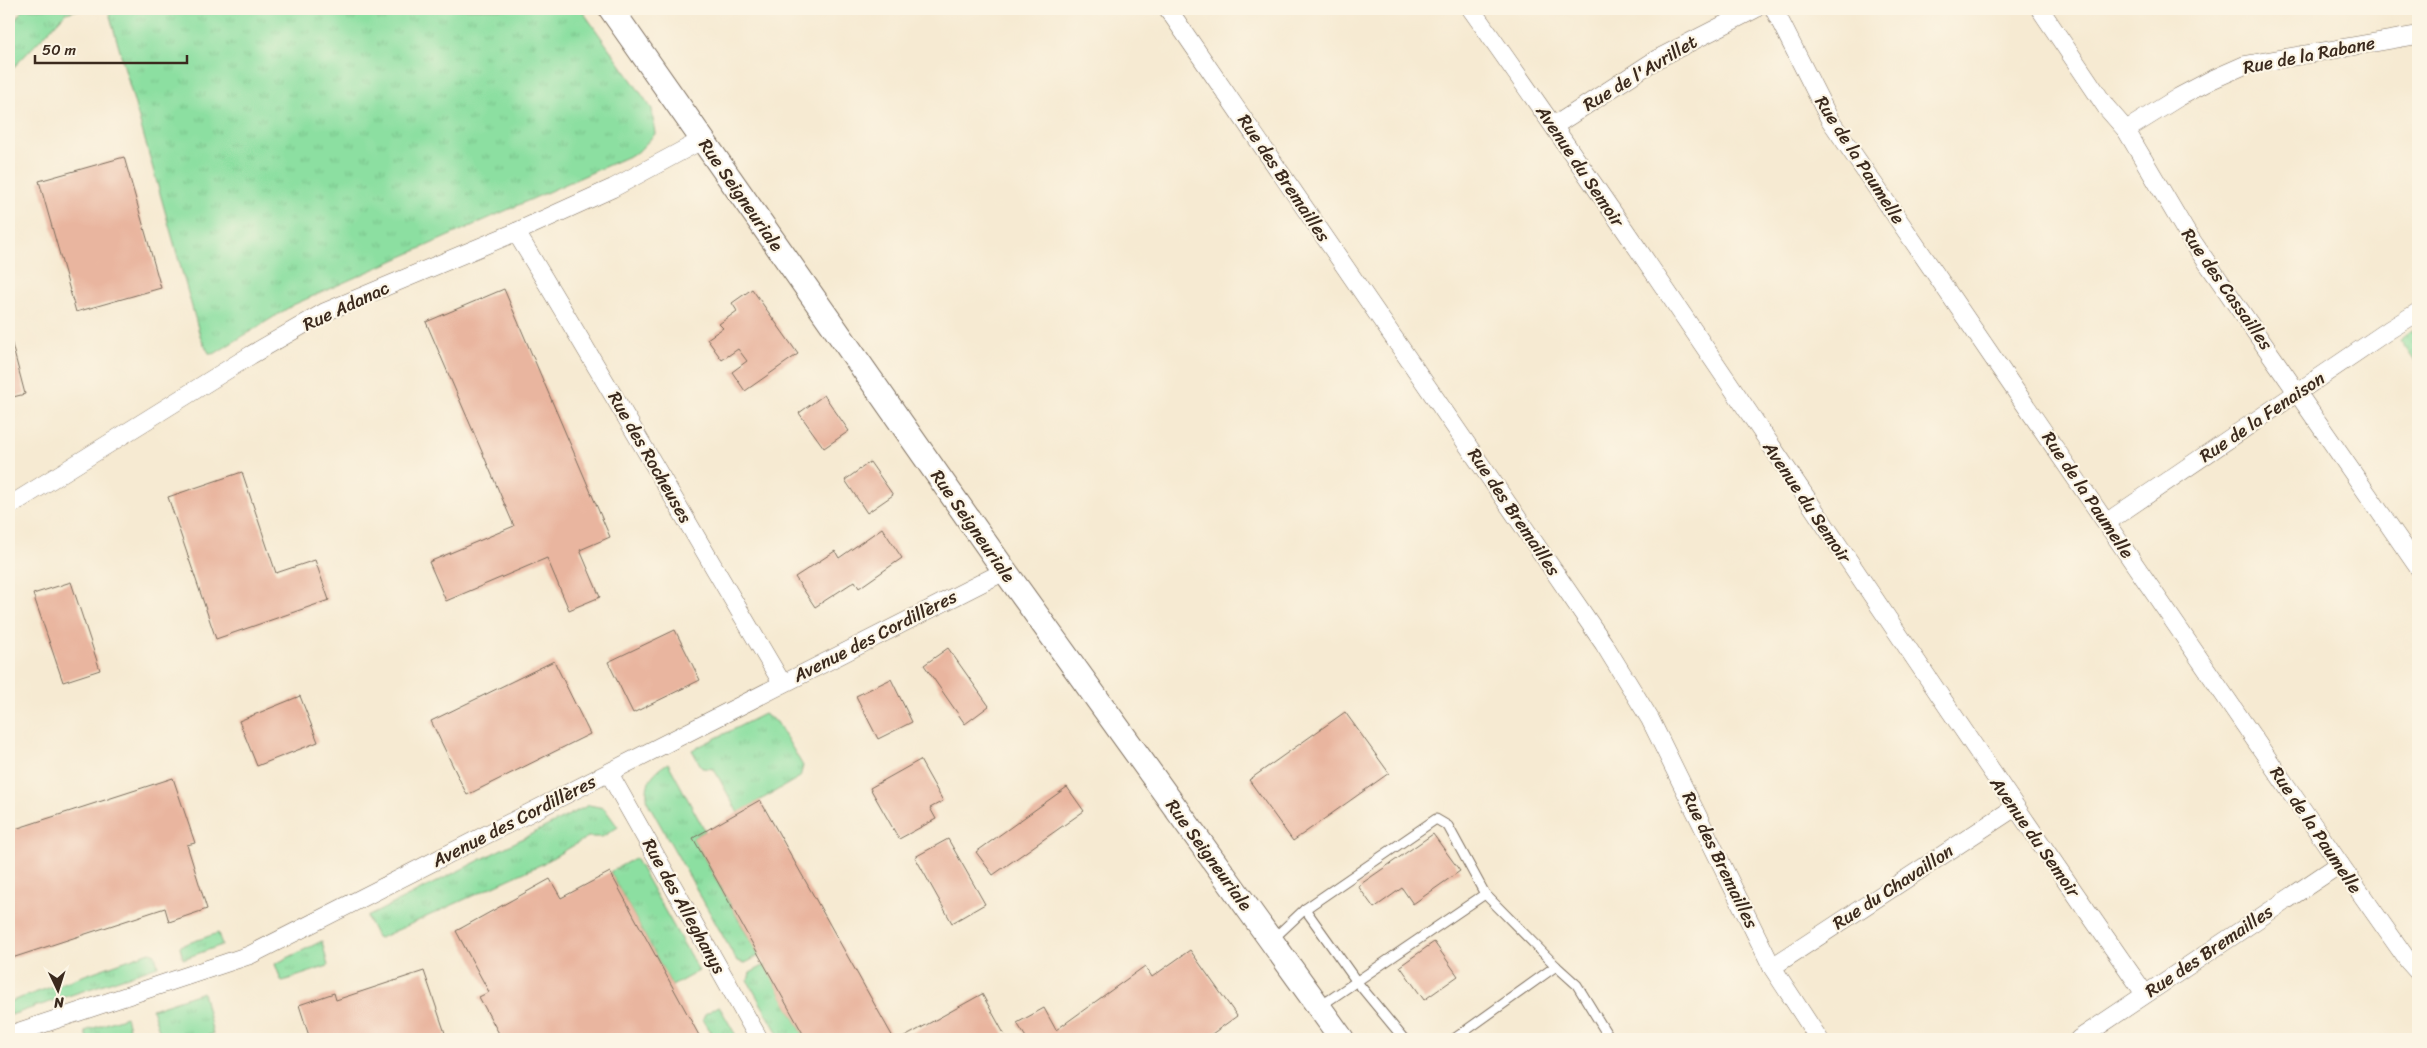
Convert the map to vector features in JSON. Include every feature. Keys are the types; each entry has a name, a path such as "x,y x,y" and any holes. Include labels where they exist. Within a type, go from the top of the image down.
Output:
{"street":[{"name":"Rue Seigneuriale","path":"611,9 1005,571 1342,1039"},
{"name":"Rue des Bremailles","path":"1168,9 1604,644 1650,719 1772,967 1820,1039"},
{"name":"Avenue du Semoir","path":"1470,9 1554,126 2014,808 2145,994"},
{"name":"Rue de l'Avrillet","path":"1554,126 1657,59 1755,9"},
{"name":"Rue de la Paumelle","path":"1774,9 1830,120 2340,864 2418,972"},
{"name":"Rue des Cassailles","path":"2040,9 2106,107 2126,130 2188,234 2299,392 2418,567"},
{"name":"Rue de la Rabane","path":"2126,130 2179,97 2211,80 2246,65 2418,35"},
{"name":"Rue Adanac","path":"9,506 251,355 325,312 516,232 613,188 702,140"},
{"name":"Rue des Rocheuses","path":"516,232 615,396 655,469 782,683"},
{"name":"Rue de la Fenaison","path":"2107,522 2388,330 2418,312"},
{"name":"Avenue des Cordillères","path":"9,1035 250,954 1005,571"},
{"name":"Rue des Alleghanys","path":"609,773 759,1039"},
{"name":"Rue du Chavaillon","path":"1772,967 2014,808"},
{"name":"Rue des Bremailles","path":"2079,1039 2340,864"}],"lane":[{"path":"1271,941 1305,909 1436,820 1448,826 1485,894 1577,985 1610,1039"},
{"path":"1318,1007 1485,894"},
{"path":"1305,909 1357,982 1404,1039"},
{"path":"1454,1039 1556,966"}],"green space":[{"path":"24,9 81,9 66,13 9,72 9,27"},
{"path":"108,9 376,9 378,11 383,9 581,9 652,109 655,134 638,152 293,305 214,354 209,353 201,339"},
{"path":"2418,327 2418,366 2400,340"},
{"path":"764,714 777,722 803,766 800,777 738,813 714,769 702,768 692,750"},
{"path":"668,763 705,831 693,838 759,956 745,963 737,961 648,803 647,790 650,780 657,771"},
{"path":"589,805 604,808 618,827 602,837 588,837 540,865 380,938 377,937 367,917"},
{"path":"635,858 699,971 672,986 610,872"},
{"path":"218,933 222,945 183,959 180,946"},
{"path":"322,941 328,966 283,981 281,980 275,964"},
{"path":"150,952 155,954 158,966 11,1015 9,1002"},
{"path":"765,965 806,1039 781,1039 748,981 750,973"},
{"path":"203,992 213,1034 197,1039 162,1039 152,1009"},
{"path":"719,1006 738,1039 715,1039 703,1019 705,1014"},
{"path":"126,1017 130,1032 122,1035 123,1039 87,1039 85,1031"}],"building":[{"path":"124,157 161,288 76,312 39,181"},
{"path":"504,289 610,537 580,550 600,597 569,610 547,558 446,601 429,562 514,526 426,322"},
{"path":"752,289 798,354 745,391 732,372 747,361 738,349 722,360 707,339 723,328 719,324 737,311 732,303"},
{"path":"9,333 25,394 9,398"},
{"path":"824,395 849,431 824,448 799,413"},
{"path":"870,462 893,495 867,513 845,480"},
{"path":"242,472 276,573 315,560 329,600 216,639 168,497"},
{"path":"882,528 902,558 859,588 855,581 815,607 795,577 835,551 839,558"},
{"path":"71,582 100,670 63,682 33,594"},
{"path":"675,630 700,680 633,713 608,662"},
{"path":"948,648 989,706 965,724 924,665"},
{"path":"554,661 590,734 467,795 431,721"},
{"path":"891,679 912,722 878,739 856,696"},
{"path":"300,696 318,742 257,766 239,721"},
{"path":"1345,712 1389,773 1293,841 1249,780"},
{"path":"920,760 943,801 930,808 936,819 899,839 870,788"},
{"path":"173,778 195,843 187,845 207,909 169,922 165,908 9,959 9,831"},
{"path":"1067,787 1084,811 993,875 976,852"},
{"path":"760,800 894,1039 806,1039 693,838"},
{"path":"1433,834 1460,871 1413,904 1402,888 1374,908 1358,886"},
{"path":"948,839 985,904 952,923 915,857"},
{"path":"610,872 701,1039 502,1039 479,997 489,992 456,931 550,879 561,898"},
{"path":"1434,942 1458,976 1424,1000 1400,966"},
{"path":"1190,950 1237,1016 1205,1039 1027,1039 1017,1023 1044,1008 1056,1030 1145,966 1152,977"},
{"path":"424,971 447,1039 310,1039 299,1005 334,993 336,1000"},
{"path":"982,994 1007,1039 901,1039"}]}
